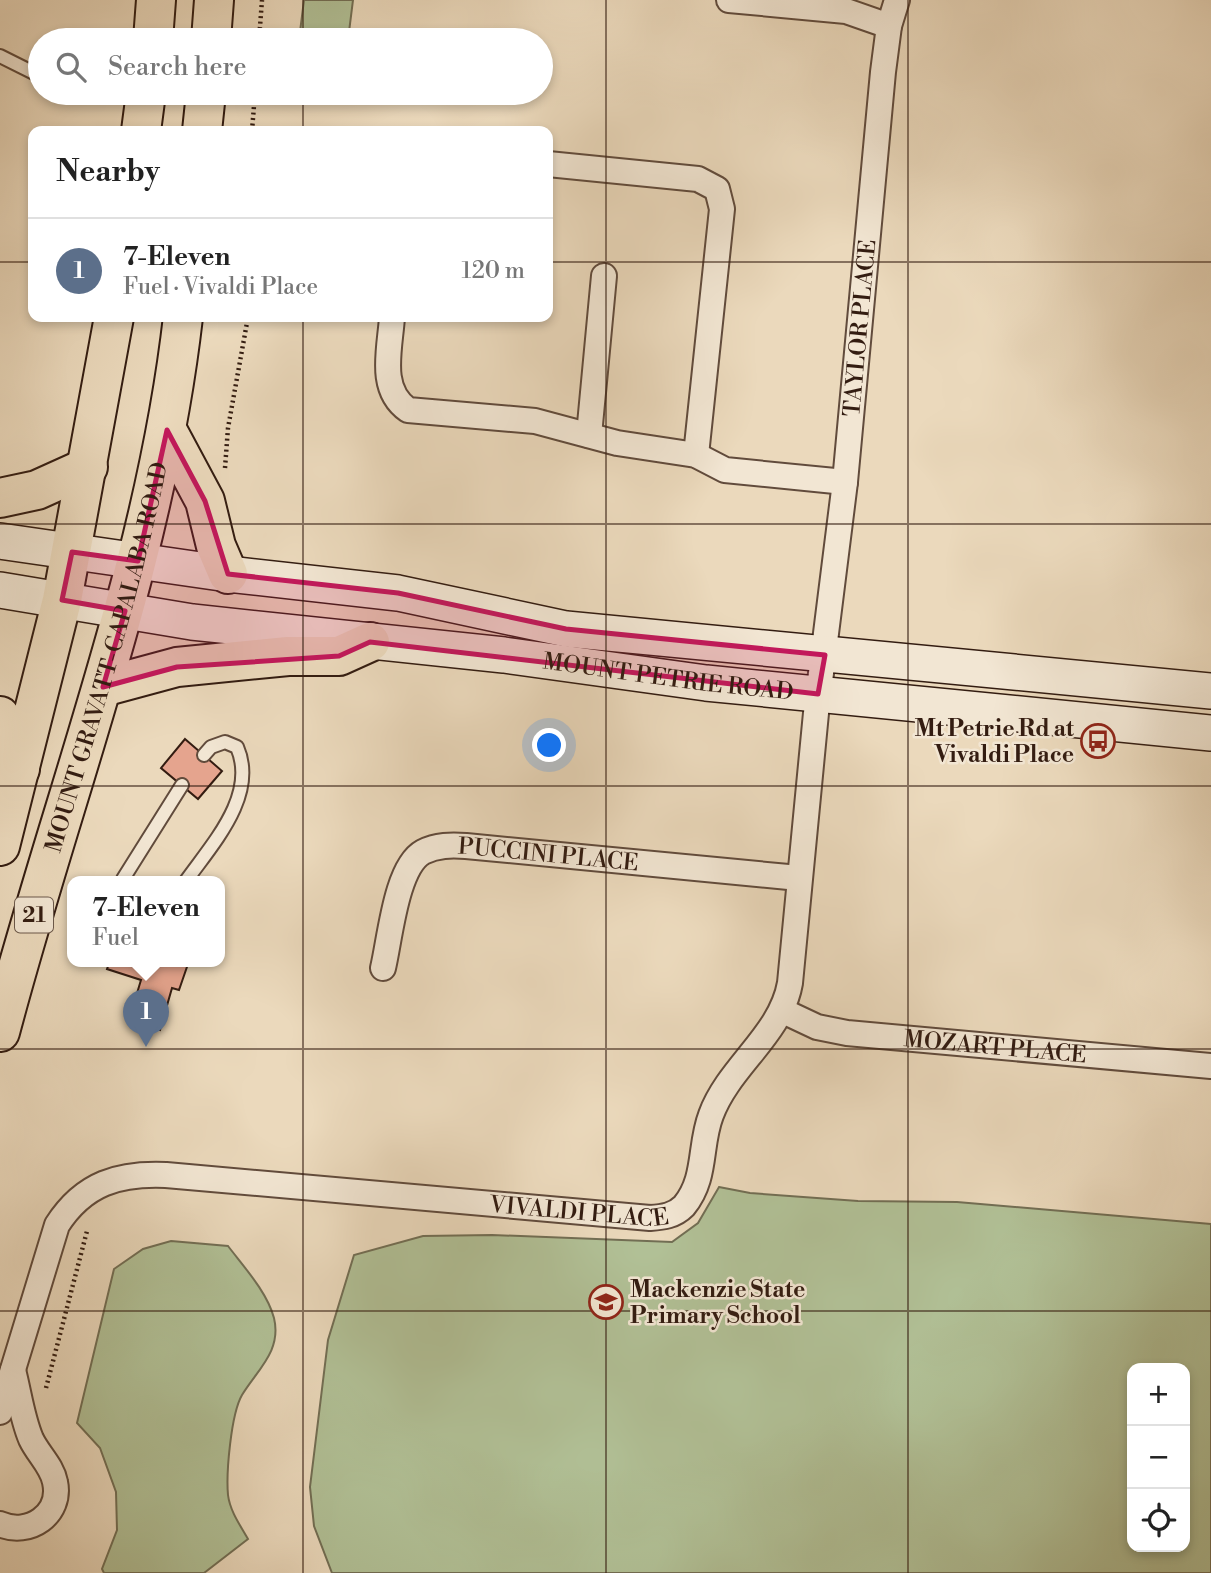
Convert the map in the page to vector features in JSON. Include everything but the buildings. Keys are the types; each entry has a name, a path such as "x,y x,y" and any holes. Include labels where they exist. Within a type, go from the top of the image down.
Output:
{"highway":[{"path":"154,28 156,0"},
{"path":"212,28 214,0"},
{"path":"142,126 144,105"},
{"path":"203,126 205,105"},
{"path":"0,846 62,600 113,322"},
{"name":"MOUNT GRAVATT-CAPALABA ROAD","path":"0,1032 138,561 167,430 182,322"},
{"path":"167,430 205,501 216,546 228,573"},
{"path":"0,498 37,490 88,467"},
{"path":"103,687 177,667 288,656 339,656 370,642"},
{"path":"0,716 20,769"}],"street":[{"path":"729,0 846,11 889,26"},
{"name":"TAYLOR PLACE","path":"825,655 845,482 889,26 897,0"},
{"path":"553,164 698,179 717,189 722,209 696,454"},
{"path":"589,435 604,276"},
{"path":"392,322 388,384 397,402 408,410 535,421 617,443 696,454 725,470 845,482"},
{"name":"MOUNT PETRIE ROAD","path":"0,541 228,573 398,593 566,629 1211,691"},
{"name":"MOUNT PETRIE ROAD","path":"0,590 192,622 504,655 706,683 1211,733"},
{"name":"VIVALDI PLACE","path":"0,1412 57,1225 65,1213 89,1192 125,1175 166,1175 637,1217 670,1216 684,1206 696,1187 704,1160 710,1116 724,1089 783,1011 790,984 818,694 825,655"},
{"name":"PUCCINI PLACE","path":"383,968 406,872 415,858 440,846 480,847 799,878"},
{"name":"MOZART PLACE","path":"783,1011 817,1027 847,1033 1211,1066"},
{"path":"0,1524 20,1528 36,1524 53,1506 57,1492 55,1477 31,1438 12,1366"}],"lane":[{"path":"0,56 28,70"},
{"path":"190,876 241,795 244,764 237,747 225,742 211,747 204,755"},
{"path":"125,876 182,785"}],"path":[{"path":"259,28 262,0"},
{"path":"252,126 254,105"},
{"path":"225,473 228,428 247,322"},
{"path":"45,1401 46,1378 83,1242 87,1230 96,1222"}],"highlighted area":[{"path":"167,430 205,501 228,574 398,593 566,629 825,655 818,694 370,642 339,656 177,667 103,687 125,611 62,600 72,552 138,561"}],"green space":[{"path":"304,0 353,0 350,28 300,28"},
{"name":"Mackenzie State Primary School","path":"719,1187 750,1193 858,1201 957,1202 1211,1224 1211,1573 332,1573 314,1526 310,1487 328,1340 354,1255 423,1236 492,1235 672,1242 698,1223"},
{"path":"171,1241 228,1246 261,1289 274,1318 276,1330 271,1350 238,1404 230,1444 229,1501 248,1539 204,1573 104,1573 102,1569 117,1530 116,1492 100,1448 77,1423 114,1269 143,1249"}],"place":[{"name":"Mt Petrie Rd at Vivaldi Place","path":"1098,741"},
{"name":"7-Eleven","path":"146,1047"},
{"name":"Mackenzie State Primary School","path":"606,1302"}]}
